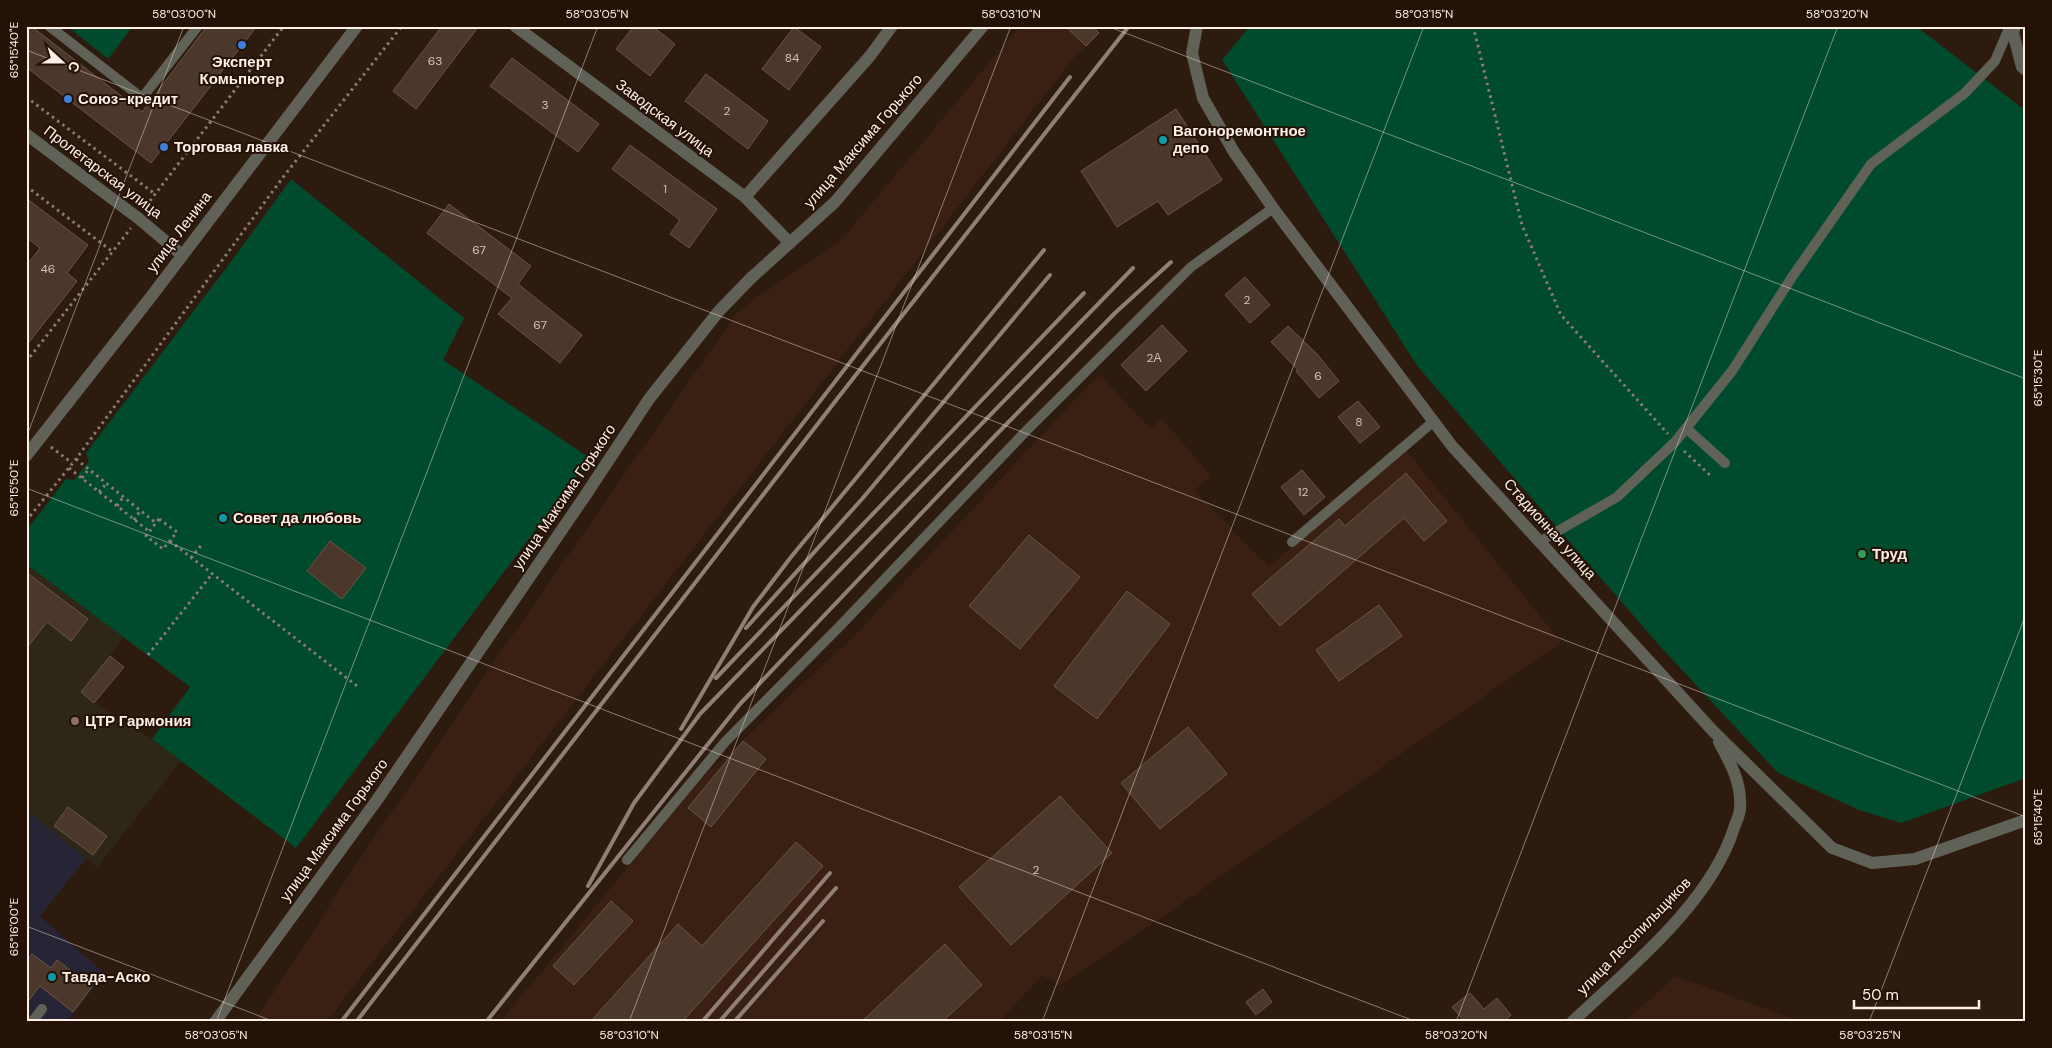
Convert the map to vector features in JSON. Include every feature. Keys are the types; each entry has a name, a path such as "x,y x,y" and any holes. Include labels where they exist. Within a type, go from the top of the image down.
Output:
{"street":[{"name":"улица Ленина","path":"26,456 357,26"},
{"name":"Заводская улица","path":"515,26 744,198 790,242"},
{"path":"744,198 870,56 892,26"},
{"name":"улица Максима Горького","path":"215,1022 377,800 649,399 719,311 790,242 835,202 983,26"},
{"name":"Стадионная улица","path":"1197,26 1192,53 1203,98 1234,152 1273,208 1452,446 1713,731 1832,848 1872,863 1915,859 2026,820"},
{"path":"2014,26 2013,33 2024,69"},
{"name":"Пролетарская улица","path":"26,134 138,218 182,255"},
{"name":"улица Лесопильщиков","path":"1572,1022 1647,951 1706,887 1718,867 1740,810 1737,775 1713,731"}],"lane":[{"path":"49,26 142,98 198,26"},
{"path":"1539,542 1617,497 1675,442 1732,371 1792,277 1872,164 1965,93 1995,60 2010,26"},
{"path":"627,860 725,742 839,627 1027,430 1191,266 1273,208"},
{"path":"1292,542 1434,421"},
{"path":"1686,428 1725,463"},
{"path":"32,1022 42,1009"}],"path":[{"path":"26,362 113,252 155,194 284,26"},
{"path":"26,521 76,459 284,176 402,26"},
{"path":"1473,26 1522,225 1561,316 1675,442 1711,476"},
{"path":"26,97 155,194"},
{"path":"26,186 113,252"},
{"path":"76,459 156,523"},
{"path":"69,468 150,532"},
{"path":"82,478 88,470"},
{"path":"99,492 106,484"},
{"path":"117,506 123,497"},
{"path":"134,520 140,512"},
{"path":"160,519 177,532 163,550 146,536 156,523 160,519"},
{"path":"170,541 357,686"},
{"path":"191,558 203,543"},
{"path":"148,655 212,574"}],"shaded area":[{"path":"1020,26 1101,26 1086,46 1075,56 326,1022 255,1022 349,875 496,659 738,311 843,238"},
{"path":"1099,374 1150,429 1162,418 1211,477 1194,490 1269,567 1405,449 1561,642 1445,724 1060,986 1042,975 999,1022 500,1022 699,781 855,635"},
{"name":"ЦТР Гармония","path":"30,567 124,637 81,692 94,703 152,739 181,761 97,867 26,810 26,572"},
{"path":"26,810 87,857 40,916 104,973 67,1022 26,1022"},
{"path":"1676,976 1802,1022 1624,1022"}],"green space":[{"path":"69,26 133,26 108,59"},
{"path":"1250,26 1916,26 2026,111 2026,778 1901,823 1859,810 1778,773 1658,644 1418,367 1222,60"},
{"path":"291,179 464,318 443,360 590,458 296,848 152,739 190,687 26,564 26,531 66,479 74,480 89,461 86,453"}],"building":[{"path":"26,26 31,26 142,112 207,26 257,26 151,163 26,67"},
{"path":"442,26 479,26 416,109 393,91"},
{"path":"634,26 652,26 675,44 650,76 616,49"},
{"path":"1065,26 1092,26 1099,33 1086,46"},
{"path":"794,27 821,47 789,90 762,69"},
{"path":"512,58 599,124 578,152 490,86"},
{"path":"706,74 768,121 748,149 685,101"},
{"name":"Вагоноремонтное депо","path":"1176,109 1222,180 1168,215 1158,201 1117,227 1081,171"},
{"path":"630,145 717,209 689,248 670,234 680,220 612,169"},
{"path":"26,198 88,245 67,273 77,281 26,346 26,266 40,248 26,237"},
{"path":"449,204 531,266 518,284 582,335 560,363 498,314 512,298 427,233"},
{"path":"1245,277 1270,305 1250,323 1225,295"},
{"path":"1162,325 1187,351 1146,391 1121,365"},
{"path":"1288,326 1317,354 1339,381 1319,398 1296,371 1298,370 1271,342"},
{"path":"1358,401 1380,427 1360,443 1338,417"},
{"path":"1302,470 1325,497 1304,515 1281,487"},
{"path":"1406,473 1447,521 1424,541 1404,518 1280,626 1252,594 1339,519 1345,526"},
{"path":"1029,535 1080,577 1020,649 969,606"},
{"path":"330,541 366,568 342,599 307,571"},
{"path":"26,572 88,619 71,641 47,622 26,649"},
{"path":"1127,591 1170,624 1097,719 1054,686"},
{"path":"1379,605 1402,636 1339,681 1316,650"},
{"path":"110,656 124,667 94,703 81,692"},
{"path":"1188,727 1227,774 1160,829 1121,783"},
{"path":"743,741 766,759 711,827 688,808"},
{"path":"1060,796 1112,853 1011,945 959,887"},
{"path":"68,807 107,836 93,855 54,826"},
{"path":"796,842 823,866 682,1022 590,1022 678,924 702,946"},
{"path":"611,901 633,921 574,985 553,966"},
{"path":"945,944 982,985 942,1022 861,1022"},
{"name":"Тавда-Аско","path":"32,954 51,968 57,960 92,987 73,1012 40,986 26,1004 26,962"},
{"path":"1263,989 1272,1002 1256,1015 1246,1002"},
{"path":"1470,993 1484,1009 1497,998 1511,1015 1503,1022 1465,1022 1452,1007"}],"railway":[{"path":"356,1022 837,399 1129,26"},
{"path":"341,1022 1070,77"},
{"path":"681,729 753,607 791,557 1044,250"},
{"path":"486,1022 740,704 992,439 1115,313 1171,262"},
{"path":"588,886 634,803 700,714 1133,268"},
{"path":"746,628 862,499 1050,275"},
{"path":"716,678 1084,293"},
{"path":"702,1022 830,873"},
{"path":"719,1022 836,888"},
{"path":"734,1022 823,921"}],"place":[{"name":"Эксперт Комьпютер","path":"242,45"},
{"name":"Союз-кредит","path":"68,99"},
{"name":"Вагоноремонтное депо","path":"1163,140"},
{"name":"Торговая лавка","path":"164,147"},
{"name":"Совет да любовь","path":"223,518"},
{"name":"Труд","path":"1862,554"},
{"name":"ЦТР Гармония","path":"75,721"},
{"name":"Тавда-Аско","path":"52,977"}]}
